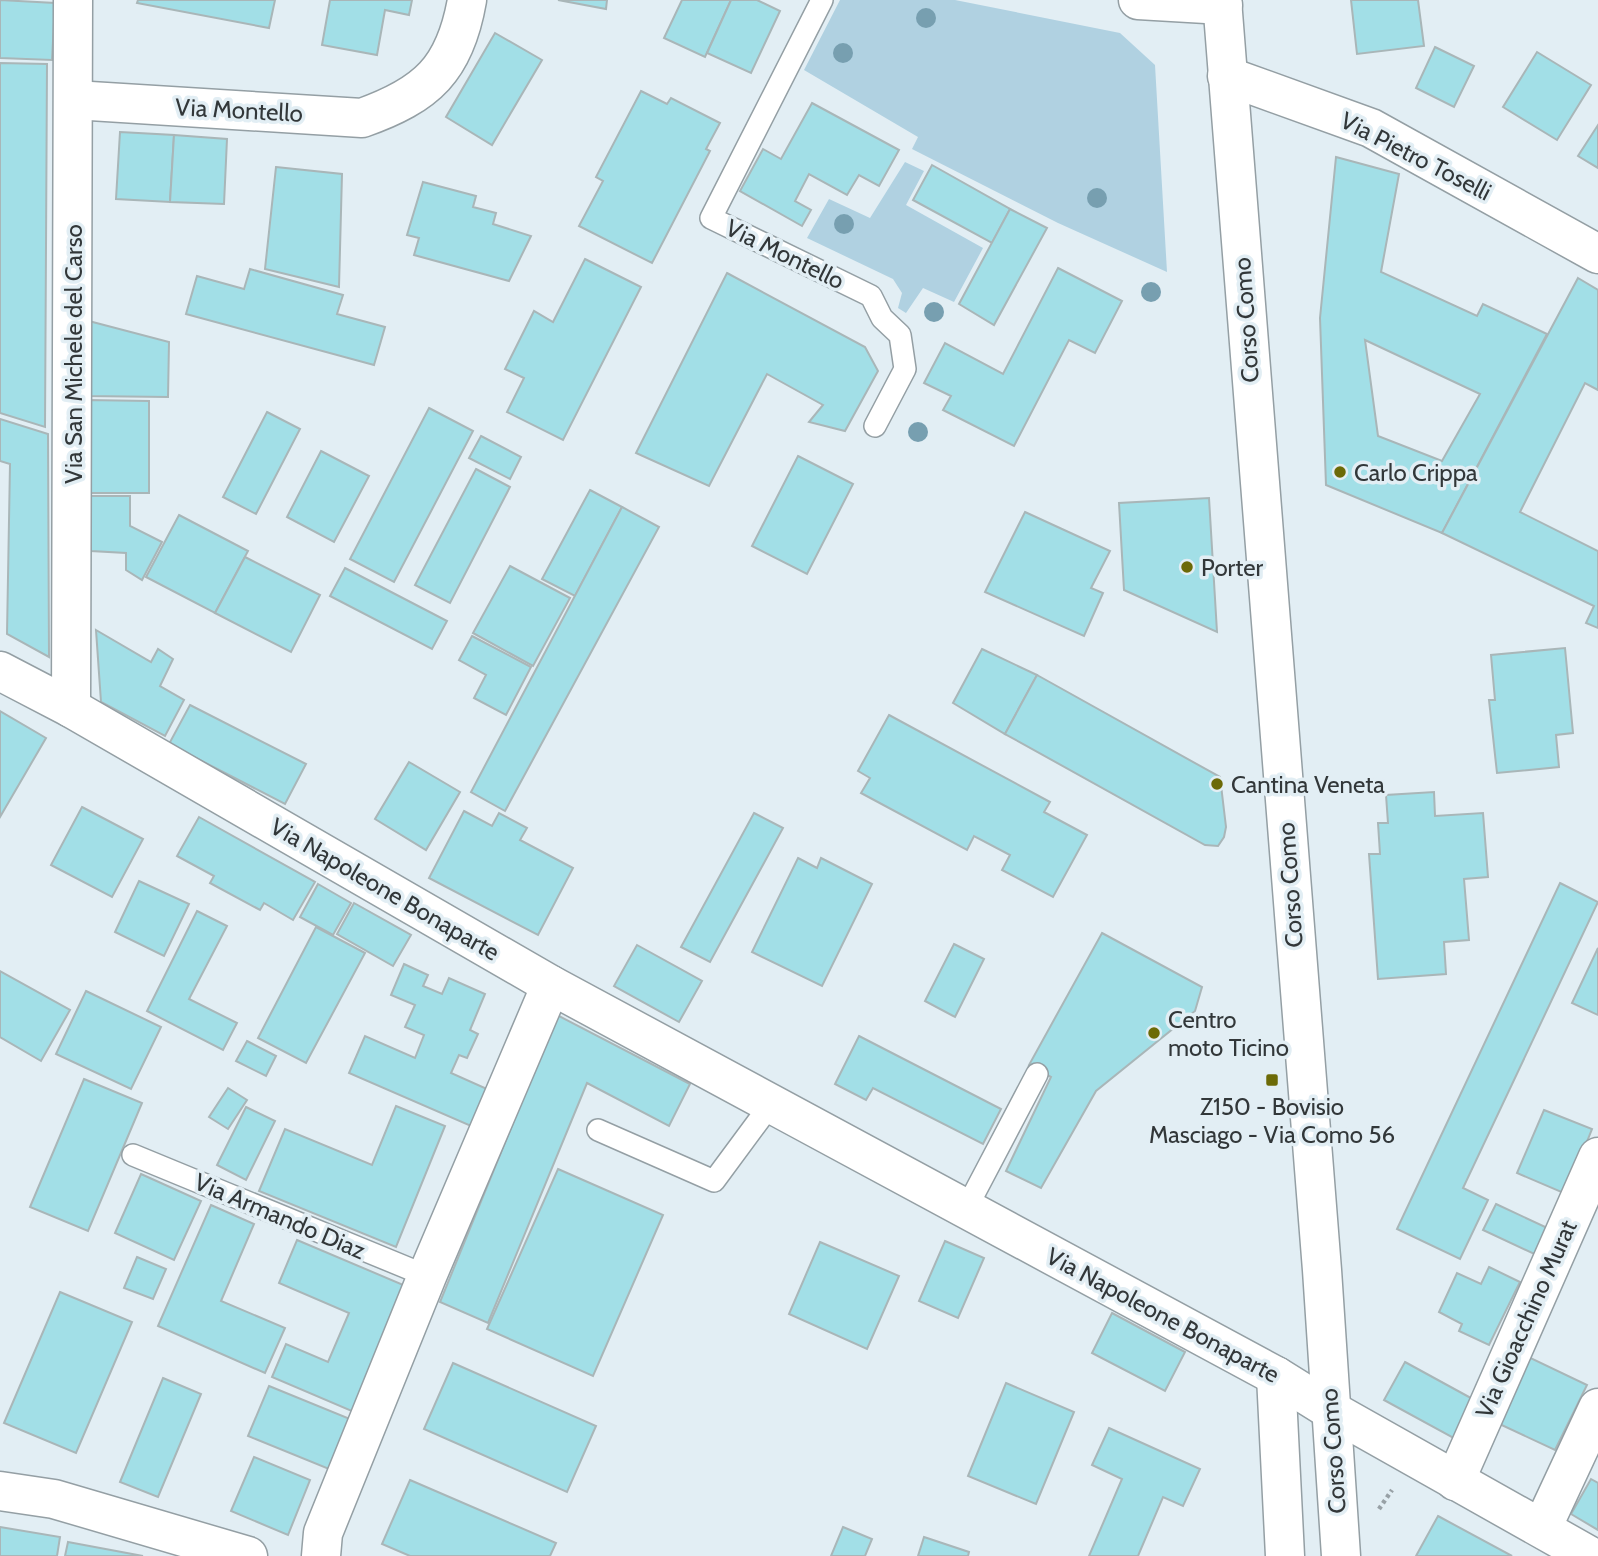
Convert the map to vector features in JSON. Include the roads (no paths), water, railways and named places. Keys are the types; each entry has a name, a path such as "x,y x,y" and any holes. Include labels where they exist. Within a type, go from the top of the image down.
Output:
{"street":[{"name":"Via San Michele del Carso","path":"71,708 73,0"},
{"name":"Via Montello","path":"74,100 362,118 405,100 448,62 467,0"},
{"name":"Corso Como","path":"1138,0 1223,3 1322,1270 1329,1409 1341,1556"},
{"name":"Via Pietro Toselli","path":"1227,76 1371,128 1598,254"},
{"name":"Via Napoleone Bonaparte","path":"0,671 71,708 551,985 1276,1376 1329,1409 1590,1556"},
{"path":"321,1556 323,1533 427,1276 551,985"},
{"name":"Via Gioacchino Murat","path":"1455,1481 1598,1157"},
{"path":"1276,1376 1285,1556"},
{"path":"1542,1528 1598,1408"},
{"path":"0,1491 54,1499 247,1556"}],"lane":[{"name":"Via Montello","path":"822,0 710,218 872,296 882,318 900,335 905,369 875,426"},
{"path":"966,1209 1037,1074"},
{"path":"598,1130 714,1181 771,1104"},
{"name":"Via Armando Diaz","path":"134,1155 427,1276"}],"place":[{"name":"Carlo Crippa","path":"1340,472"},
{"name":"Porter","path":"1187,567"},
{"name":"Cantina Veneta","path":"1217,784"},
{"name":"Centro moto Ticino","path":"1154,1033"},
{"name":"Z150 - Bovisio Masciago - Via Como 56","path":"1272,1080"}]}
